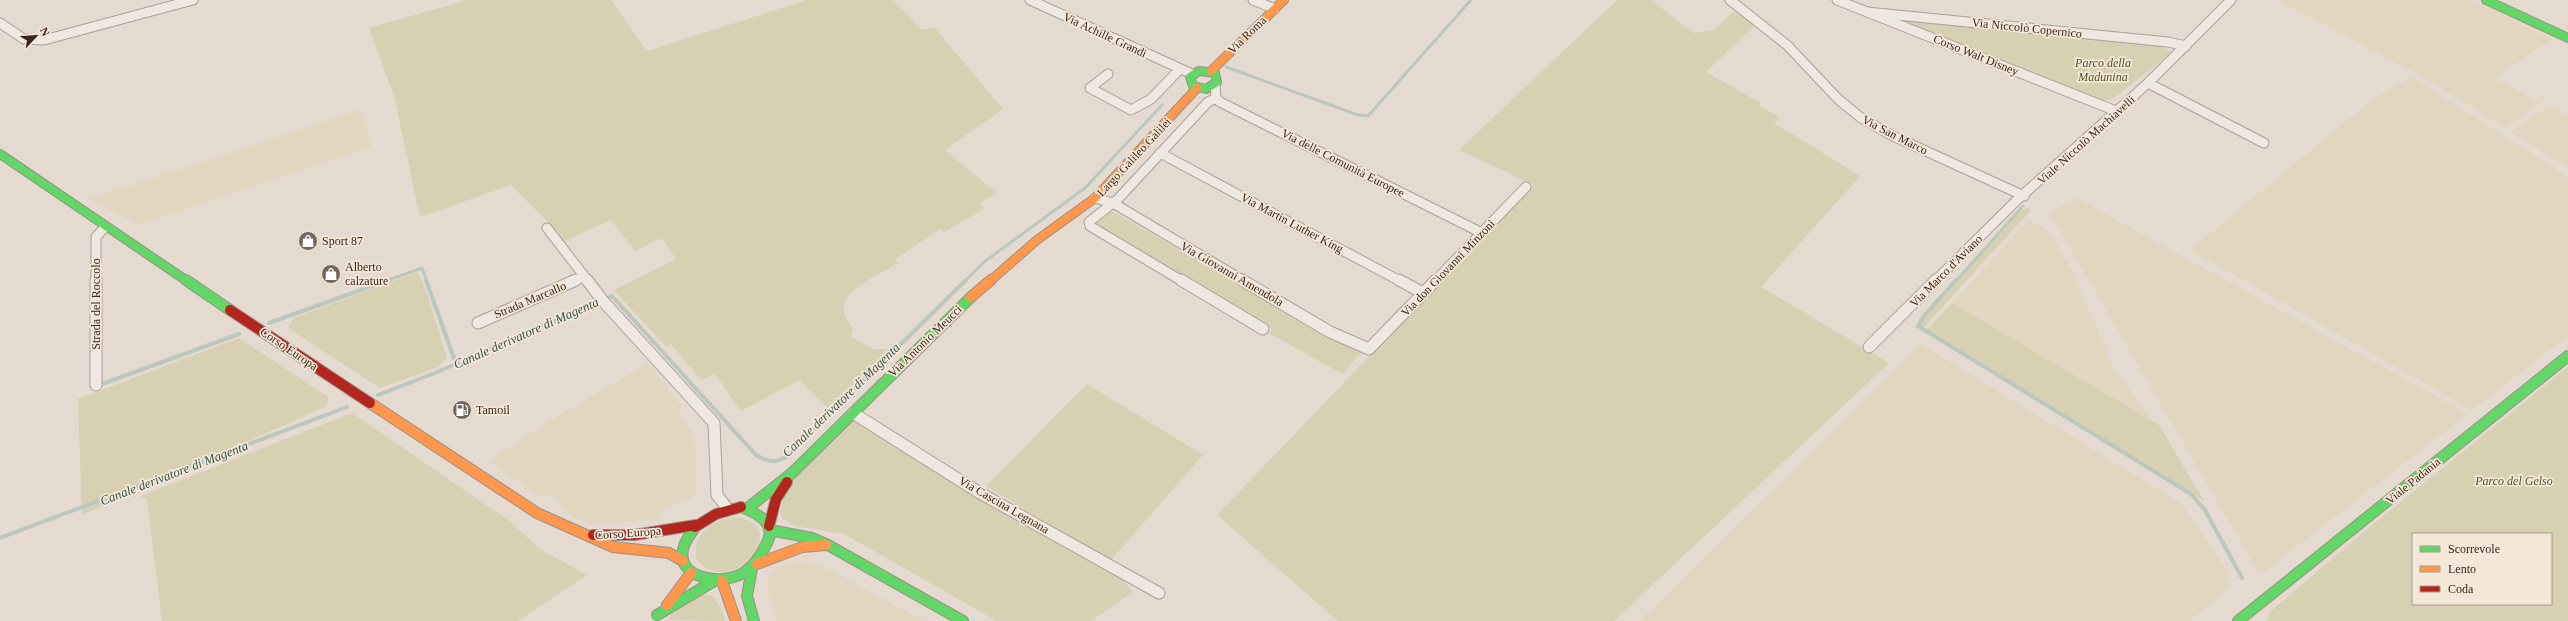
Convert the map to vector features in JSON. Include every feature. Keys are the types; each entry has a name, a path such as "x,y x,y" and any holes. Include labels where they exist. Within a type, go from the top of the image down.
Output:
{"main road":[{"name":"Via Roma","path":"1211,71 1284,0"},
{"path":"2486,0 2568,38"},
{"path":"1199,71 1211,71 1218,79 1215,85 1206,88 1196,88 1190,83 1192,74 1199,71"},
{"name":"Largo Galileo Galilei","path":"1065,220 1095,198 1196,88"},
{"name":"Corso Europa","path":"0,154 105,227 537,513 584,536 613,547 669,553 683,561"},
{"name":"Via Antonio Meucci","path":"748,508 792,473 986,282 1065,220"},
{"name":"Viale Padania","path":"2238,621 2568,356"},
{"name":"Via Antonio Meucci","path":"770,528 776,499 792,473"},
{"path":"718,581 701,579 691,573 683,561 682,549 687,536 696,525 710,514 727,508 748,508 765,518 770,528 770,542 765,554 754,566 747,596 754,621"},
{"name":"Corso Europa","path":"584,536 634,535 696,525"},
{"path":"770,528 812,538 828,545 850,556 963,621"},
{"path":"657,619 718,581 738,576 754,566 802,547 828,545"},
{"path":"657,619 681,589 691,573"},
{"path":"718,581 736,621"}],"street":[{"name":"Via Achille Grandi","path":"1030,0 1192,74"},
{"path":"1253,0 1275,9"},
{"name":"Via San Marco","path":"1730,0 1788,45 1838,99 1860,117 1891,135 2024,196"},
{"name":"Corso Walt Disney","path":"1837,0 2116,111"},
{"name":"Viale Niccolò Machiavelli","path":"2024,196 2148,83 2231,0"},
{"path":"0,23 17,38 31,42 52,38 189,1"},
{"name":"Via Niccolò Copernico","path":"1867,12 2186,46"},
{"path":"1108,74 1090,88 1131,110 1138,108 1162,88 1180,69"},
{"path":"2148,83 2264,143"},
{"path":"1215,85 1216,98"},
{"name":"Largo Galileo Galilei","path":"1113,203 1208,102 1216,98"},
{"name":"Via delle Comunità Europee","path":"1216,98 1482,233"},
{"name":"Via Martin Luther King","path":"1160,153 1423,293"},
{"name":"Via don Giovanni Minzoni","path":"1369,349 1526,187"},
{"name":"Via Marco d'Aviano","path":"1869,348 2016,201 2024,196"},
{"name":"Via Giovanni Amendola","path":"1095,198 1113,203 1330,332 1369,349"},
{"path":"1113,203 1089,222 1090,226 1263,329"},
{"name":"Strada del Roccolo","path":"96,385 96,237 105,227"},
{"path":"547,228 583,277 714,423 717,495 727,508"},
{"name":"Strada Marcallo","path":"478,323 583,277"},
{"name":"Via Cascina Legnana","path":"853,412 980,493 1159,593"}],"shaded area":[{"path":"2277,0 2472,0 2552,39 2495,78 2540,103 2505,128 2420,75"},
{"path":"2412,77 2568,177 2568,336 2472,410 2190,250 2374,98"},
{"path":"2549,105 2568,115 2568,168 2511,132"},
{"path":"362,109 371,147 138,225 89,199"},
{"path":"2077,198 2468,414 2260,575 2049,212"},
{"path":"2028,221 2043,226 2054,239 2072,271 2115,369 2153,422 1952,303"},
{"path":"1921,344 2182,504 2228,572 2228,587 2219,598 2189,621 1639,621"},
{"path":"648,363 682,407 680,413 692,432 696,448 697,493 690,499 666,507 659,513 656,520 589,524 572,517 551,496 540,496 488,461 541,426"},
{"path":"797,561 819,564 924,621 777,621 766,583 776,568"}],"green space":[{"path":"468,0 611,0 647,51 807,0 893,0 921,29 935,28 1003,109 945,150 997,193 980,203 985,208 944,232 940,229 894,260 898,263 865,282 855,289 848,297 844,306 845,316 853,328 851,337 874,349 890,349 827,408 800,380 741,411 715,374 701,380 671,344 666,347 614,290 676,259 662,238 635,251 611,220 562,242 550,224 511,185 420,217 394,96 369,28"},
{"path":"1617,0 1651,0 1694,33 1714,30 1734,11 1755,25 1706,72 1761,103 1759,106 1780,117 1774,123 1860,176 1761,287 1889,363 1614,621 1338,621 1217,515 1534,185 1459,150"},
{"name":"Parco della Madunina","path":"1893,19 2163,46 2171,53 2113,99 2103,101"},
{"path":"2029,207 2030,211 1923,328 1921,324 1925,316 2021,211"},
{"path":"1112,211 1338,342 1361,353 1342,374 1269,333 1272,329 1096,223"},
{"path":"418,272 428,297 447,358 438,367 380,388 288,328 294,318"},
{"path":"1952,303 2159,425 2204,501 1927,330"},
{"path":"239,338 328,397 327,406 82,515 78,399"},
{"name":"Parco del Gelso","path":"2568,367 2568,621 2266,621 2271,611 2360,535"},
{"path":"1087,384 1203,455 1110,561 986,486"},
{"path":"352,413 508,520 540,549 587,575 518,621 162,621 147,500 141,496"},
{"path":"855,420 975,495 1123,580 1133,592 1091,621 997,621 844,534 795,526 783,519 780,513 787,486"},
{"path":"735,517 752,523 759,532 758,544 751,556 740,566 725,572 711,570 697,560 697,543 700,536 711,525 719,521"},
{"path":"704,594 709,595 716,600 725,621 669,620 672,612"}],"waterway":[{"name":"Canale derivatore di Magenta","path":"1226,67 1358,115 1368,116 1471,0"},
{"name":"Canale derivatore di Magenta","path":"966,280 984,262 1085,188 1162,105"},
{"path":"1956,281 2023,206"},
{"path":"386,281 422,268 427,281"},
{"path":"269,323 389,280"},
{"path":"426,280 456,364"},
{"name":"Canale derivatore di Magenta","path":"456,364 612,296 756,455 767,460 775,461 786,457 966,280"},
{"path":"1956,280 1924,316 1918,326 2191,494 2205,510 2242,578"},
{"path":"102,384 239,334"},
{"name":"Canale derivatore di Magenta","path":"378,395 456,364"},
{"name":"Canale derivatore di Magenta","path":"0,538 347,407"}],"traffic: fast":[{"path":"2486,0 2568,38"},
{"path":"1199,71 1215,73 1217,82 1206,89 1193,86 1190,77 1199,71"},
{"path":"0,154 230,310"},
{"path":"748,508 792,473 971,297"},
{"path":"2238,621 2568,356"},
{"path":"695,527 684,546 684,562 692,573 706,579 724,579 742,574 758,561 769,540 770,527 758,514 741,507"},
{"path":"770,530 812,538 828,545 963,621"},
{"path":"752,568 747,596 754,621"},
{"path":"657,615 714,581"}],"traffic: slow":[{"path":"1211,71 1284,0"},
{"path":"971,297 1037,240 1095,198 1197,88"},
{"path":"370,403 537,513 613,547 669,553 683,561"},
{"path":"757,564 802,547 826,545"},
{"path":"667,605 691,573"},
{"path":"722,581 736,621"}],"traffic: jam":[{"path":"230,310 370,403"},
{"path":"769,526 776,499 787,482"},
{"path":"695,527 716,514 741,507"},
{"path":"593,535 634,535 696,525"}],"place":[{"name":"Sport 87","path":"308,241"},
{"name":"Alberto calzature","path":"331,274"},
{"name":"Tamoil","path":"462,410"}]}
